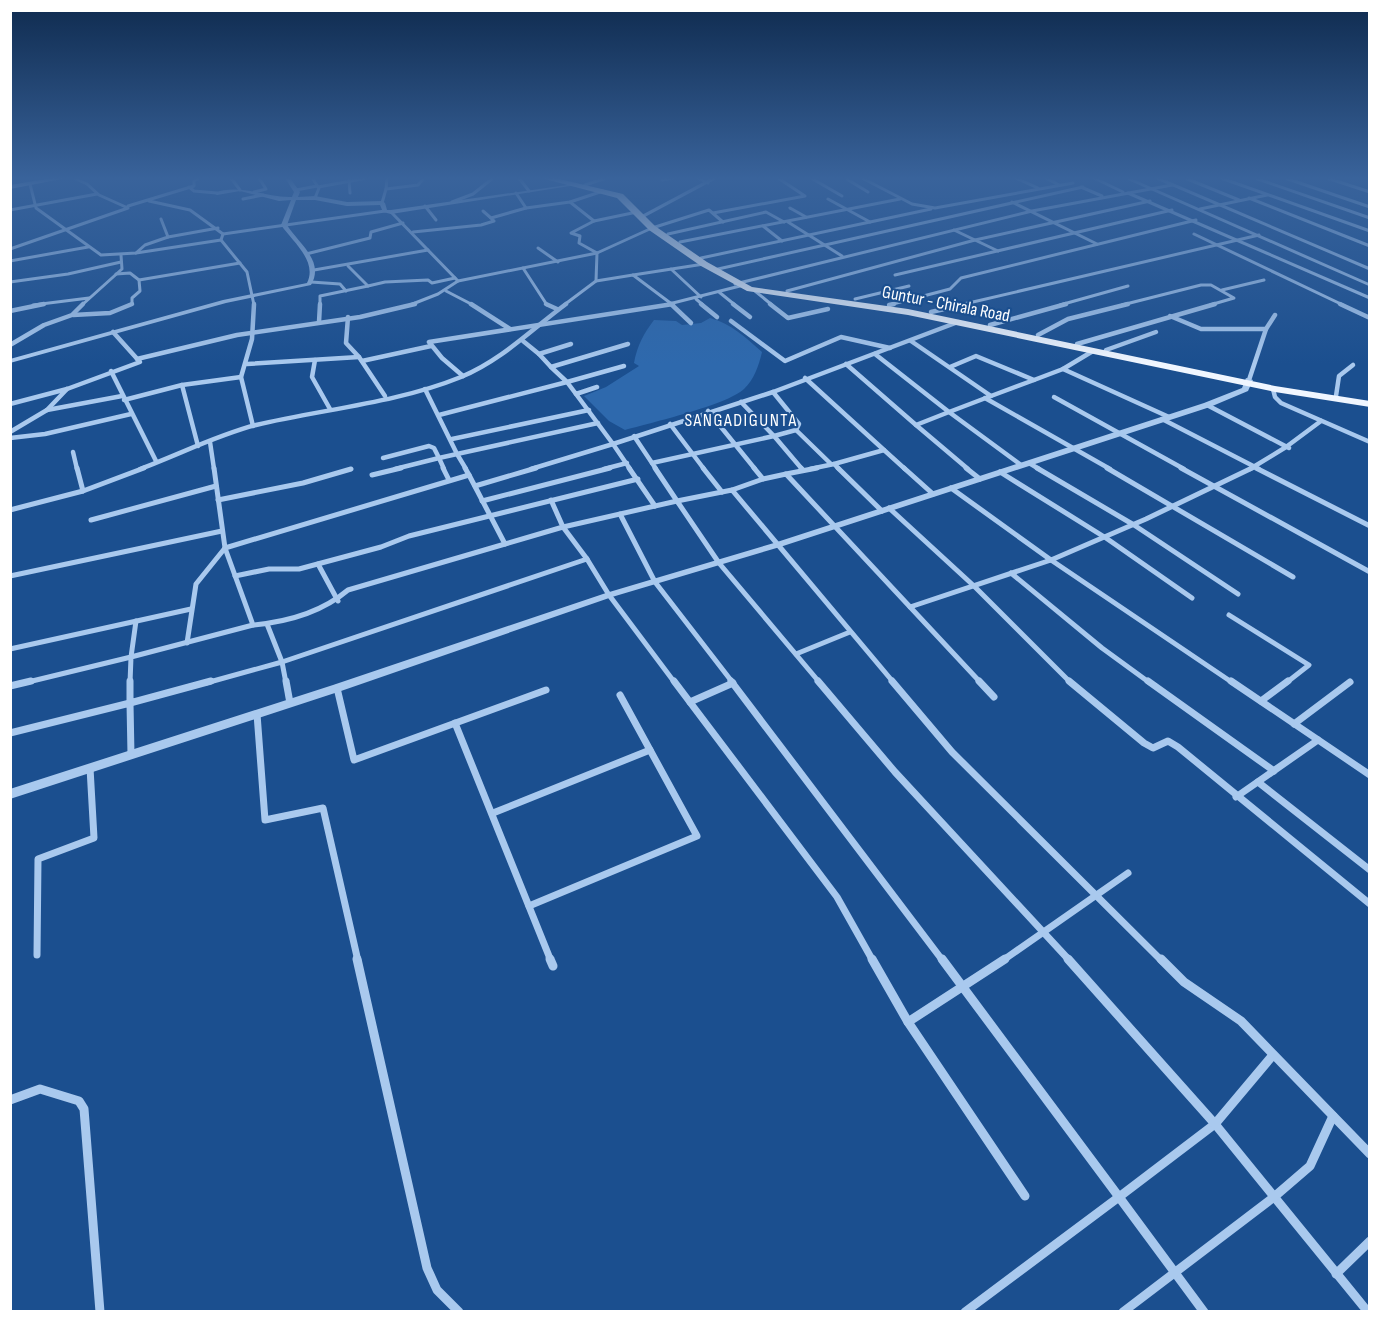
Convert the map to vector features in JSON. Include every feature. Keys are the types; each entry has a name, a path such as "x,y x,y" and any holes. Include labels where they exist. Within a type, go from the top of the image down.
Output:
{"main road":[{"name":"Guntur - Chirala Road","path":"673,240 702,261 755,291 860,304 1249,382 1370,402"},
{"name":"Guntur - Chirala Road","path":"677,240 702,261 739,284 889,304 1273,388 1370,402"}],"street":[{"path":"10,249 37,240"},
{"path":"79,240 101,255 121,255 221,240 247,271 253,295 253,332 248,364 241,377 253,426"},
{"path":"136,253 145,245 160,240"},
{"path":"295,240 314,270 312,282"},
{"path":"306,254 363,240"},
{"path":"419,240 457,280"},
{"path":"579,240 579,243 597,253"},
{"path":"319,322 320,296 385,282 428,280 432,283 559,262 597,253 624,240"},
{"path":"680,242 692,240"},
{"path":"11,508 83,491 156,461 253,426 425,389 463,376 523,341 538,324 596,281 670,269 788,240"},
{"path":"816,240 842,256"},
{"path":"718,269 842,240"},
{"path":"463,376 430,346 428,343 430,341 672,304 842,256 912,240"},
{"path":"787,291 975,240 998,250"},
{"path":"895,275 1042,240"},
{"path":"1089,240 1097,244"},
{"path":"889,304 950,289 961,278 1115,240"},
{"path":"1207,240 1370,318"},
{"path":"931,312 1236,240"},
{"path":"1241,240 1370,298"},
{"path":"1269,240 1370,285"},
{"path":"1303,240 1370,269"},
{"path":"1354,240 1370,246"},
{"path":"10,261 88,247"},
{"path":"538,248 559,262"},
{"path":"314,270 348,266 428,250"},
{"path":"596,281 597,253"},
{"path":"72,315 122,269 121,255"},
{"path":"10,282 68,274 121,262"},
{"path":"139,280 240,263"},
{"path":"348,266 368,286"},
{"path":"523,268 547,305 557,309"},
{"path":"670,269 717,317"},
{"path":"10,345 44,326 72,315 106,314 129,306 133,302 132,298 140,291 139,280 130,273 114,274"},
{"path":"633,275 672,304 691,323"},
{"path":"137,359 253,332 393,310 432,299 446,291 457,280"},
{"path":"1221,290 1264,280"},
{"path":"10,361 253,295 312,282 340,284 346,291"},
{"path":"1038,335 1068,319 1201,285 1221,290 1233,298 1077,344"},
{"path":"855,299 909,286"},
{"path":"990,325 1128,286"},
{"path":"446,291 483,309 510,329"},
{"path":"755,291 788,318 828,309"},
{"path":"719,292 750,317"},
{"path":"10,311 31,305 90,298"},
{"path":"10,794 337,688 609,595 777,545 1207,405 1242,391 1249,382 1266,329 1275,315"},
{"path":"1170,316 1202,329 1266,329"},
{"path":"348,317 346,343 361,359 385,396"},
{"path":"731,321 785,361 841,337 890,348"},
{"path":"475,486 773,392 958,322"},
{"path":"10,405 67,389 140,362 113,332"},
{"path":"1106,350 1156,332"},
{"path":"523,341 567,382 638,478 655,506"},
{"path":"911,341 991,396"},
{"path":"539,354 571,344"},
{"path":"552,367 628,344"},
{"path":"248,364 361,359 430,346"},
{"path":"916,425 1063,369 1093,351"},
{"path":"875,354 949,412 1025,464 1134,525 1238,594"},
{"path":"950,367 976,356 1034,380"},
{"path":"315,360 312,377 330,409"},
{"path":"846,364 980,479"},
{"path":"1336,396 1339,376 1353,365"},
{"path":"439,415 624,366"},
{"path":"1063,369 1166,418 1370,526"},
{"path":"111,371 156,461"},
{"path":"47,410 123,398 211,379 241,377"},
{"path":"805,378 933,494"},
{"path":"182,385 198,446"},
{"path":"576,394 597,387"},
{"path":"1273,388 1275,397 1281,403 1370,442"},
{"path":"10,432 47,410 67,389"},
{"path":"425,389 505,544"},
{"path":"652,463 796,430 799,424 773,392"},
{"path":"1054,397 1367,570"},
{"path":"985,398 1175,506 1293,577"},
{"path":"741,402 803,470"},
{"path":"1207,405 1289,448"},
{"path":"452,439 589,410"},
{"path":"708,411 763,479"},
{"path":"10,438 54,432 131,414"},
{"path":"910,607 1051,560 1106,538 1257,467 1289,448 1321,421"},
{"path":"372,475 598,423"},
{"path":"670,424 722,492"},
{"path":"796,430 974,586 1059,673 1152,748 1164,742 1173,743 1236,797 1370,904"},
{"path":"634,436 719,563 895,772 1045,933 1215,1124 1336,1275 1368,1311"},
{"path":"210,442 225,548 253,625"},
{"path":"383,458 429,446 434,448 449,480"},
{"path":"10,686 253,625 267,624 339,601 348,590 563,527 732,490 763,479 884,450"},
{"path":"73,452 83,491"},
{"path":"482,501 627,463"},
{"path":"218,500 303,483 351,469"},
{"path":"1000,472 1106,538 1192,598"},
{"path":"786,474 994,697"},
{"path":"187,642 196,584 225,548 469,475"},
{"path":"235,576 269,569 299,569 638,478"},
{"path":"91,520 216,486"},
{"path":"951,488 1051,560 1370,775"},
{"path":"732,490 952,752 1192,989 1232,1014 1370,1154"},
{"path":"551,500 563,527 587,559 609,595 837,897 908,1022 1025,1196"},
{"path":"620,514 655,582 963,987 1204,1311"},
{"path":"10,576 81,563 222,531"},
{"path":"10,733 282,662 587,559"},
{"path":"318,564 339,601"},
{"path":"1011,573 1105,650 1274,771"},
{"path":"10,649 191,609"},
{"path":"1228,615 1309,665 1261,701"},
{"path":"131,755 131,657 136,621"},
{"path":"267,624 282,662 290,703"},
{"path":"796,654 850,632"},
{"path":"1294,724 1350,682"},
{"path":"690,702 733,683"},
{"path":"337,688 354,760 546,690"},
{"path":"530,906 697,837 620,695"},
{"path":"257,714 265,820 323,808 427,1268 437,1290 459,1311"},
{"path":"455,723 554,966"},
{"path":"1236,797 1318,740"},
{"path":"493,813 650,750"},
{"path":"36,955 38,859 94,838 90,768"},
{"path":"1258,782 1370,870"},
{"path":"908,1022 1045,933 1128,873"},
{"path":"965,1311 1215,1124 1273,1055"},
{"path":"10,1100 40,1089 79,1101 84,1109 100,1311"},
{"path":"1123,1311 1274,1197 1310,1166 1332,1116"},
{"path":"1336,1275 1370,1241"}],"shaded area":[{"path":"710,318 732,327 762,352 751,381 735,395 688,413 625,430 609,421 584,396 606,387 639,366 634,363 637,351 654,320 676,321 682,325 701,323"}],"district":[{"name":"SANGADIGUNTA","path":"741,420"}]}
